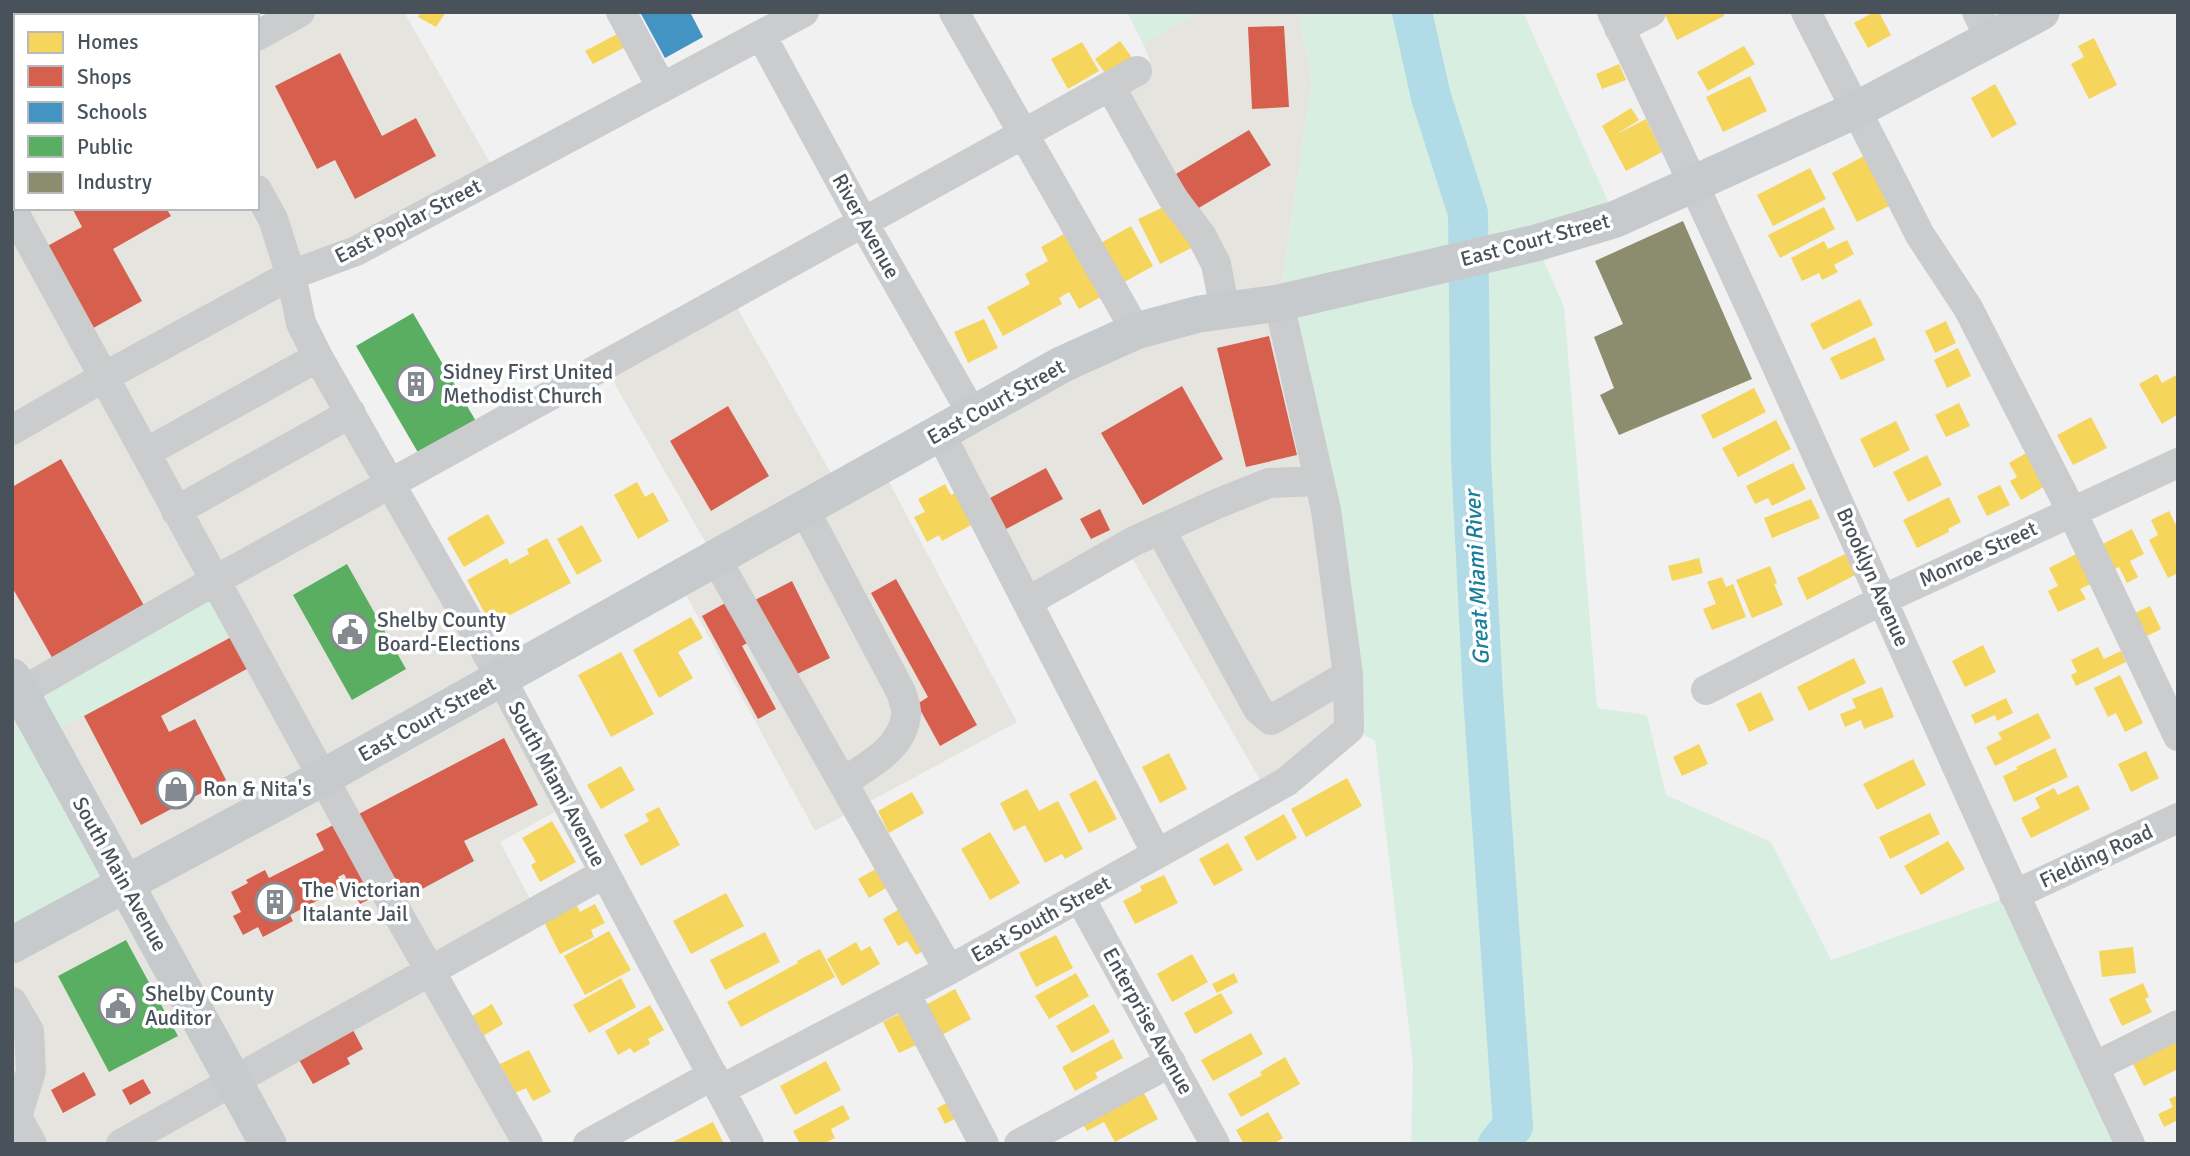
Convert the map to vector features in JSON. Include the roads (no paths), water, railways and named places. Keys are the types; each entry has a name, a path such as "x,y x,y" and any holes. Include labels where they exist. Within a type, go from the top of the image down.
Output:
{"main road":[{"name":"East Court Street","path":"12,945 322,778 1063,364 1136,331 1199,314 1279,303 1536,243 1616,219 1856,110 1984,25 2041,12"},
{"name":"South Main Avenue","path":"16,685 268,1144"}],"street":[{"path":"259,35 300,12"},
{"path":"621,12 662,88"},
{"name":"East Poplar Street","path":"12,430 291,275 356,251 804,12"},
{"path":"954,12 1136,331"},
{"path":"1616,20 1651,12"},
{"path":"1807,12 1920,235 1968,307 2071,510 2178,736"},
{"name":"Brooklyn Avenue","path":"1616,20 1695,184 1884,599 2014,895 2130,1144"},
{"name":"River Avenue","path":"761,35 864,224 973,415"},
{"path":"16,685 392,484 1137,71"},
{"path":"1110,86 1172,197 1200,235 1216,264 1225,311"},
{"name":"South Miami Avenue","path":"259,194 273,219 291,275 301,323 318,357 501,678 749,1144"},
{"path":"12,209 322,778 528,1144"},
{"path":"1160,529 1258,709 1271,720 1348,675 1326,510 1279,303"},
{"path":"145,453 318,357"},
{"path":"176,511 351,413"},
{"path":"940,433 1157,854"},
{"name":"Monroe Street","path":"1706,690 1884,599 2071,510 2178,463"},
{"path":"1027,602 1134,541 1269,483 1319,481"},
{"path":"804,509 901,692 906,714 898,740 876,760 843,782"},
{"path":"716,559 949,970"},
{"name":"East South Street","path":"588,1144 905,993 1286,782 1349,729 1348,675"},
{"name":"Fielding Road","path":"2014,895 2178,818"},
{"path":"121,1144 605,873"},
{"name":"Enterprise Avenue","path":"1080,898 1215,1144"},
{"path":"905,993 984,1144"},
{"path":"12,1002 29,1031 32,1071 17,1116 32,1144"},
{"path":"2094,1067 2178,1025"},
{"path":"1019,1144 1171,1062"}],"waterway":[{"name":"Great Miami River","path":"1412,12 1431,97 1468,213 1471,459 1483,695 1513,1126 1498,1144"}],"place":[{"name":"Sidney First United Methodist Church","path":"416,384"},
{"name":"Shelby County Board-Elections","path":"350,632"},
{"name":"Ron & Nita's","path":"176,789"},
{"name":"The Victorian Italante Jail","path":"275,902"},
{"name":"Shelby County Auditor","path":"118,1006"}]}
